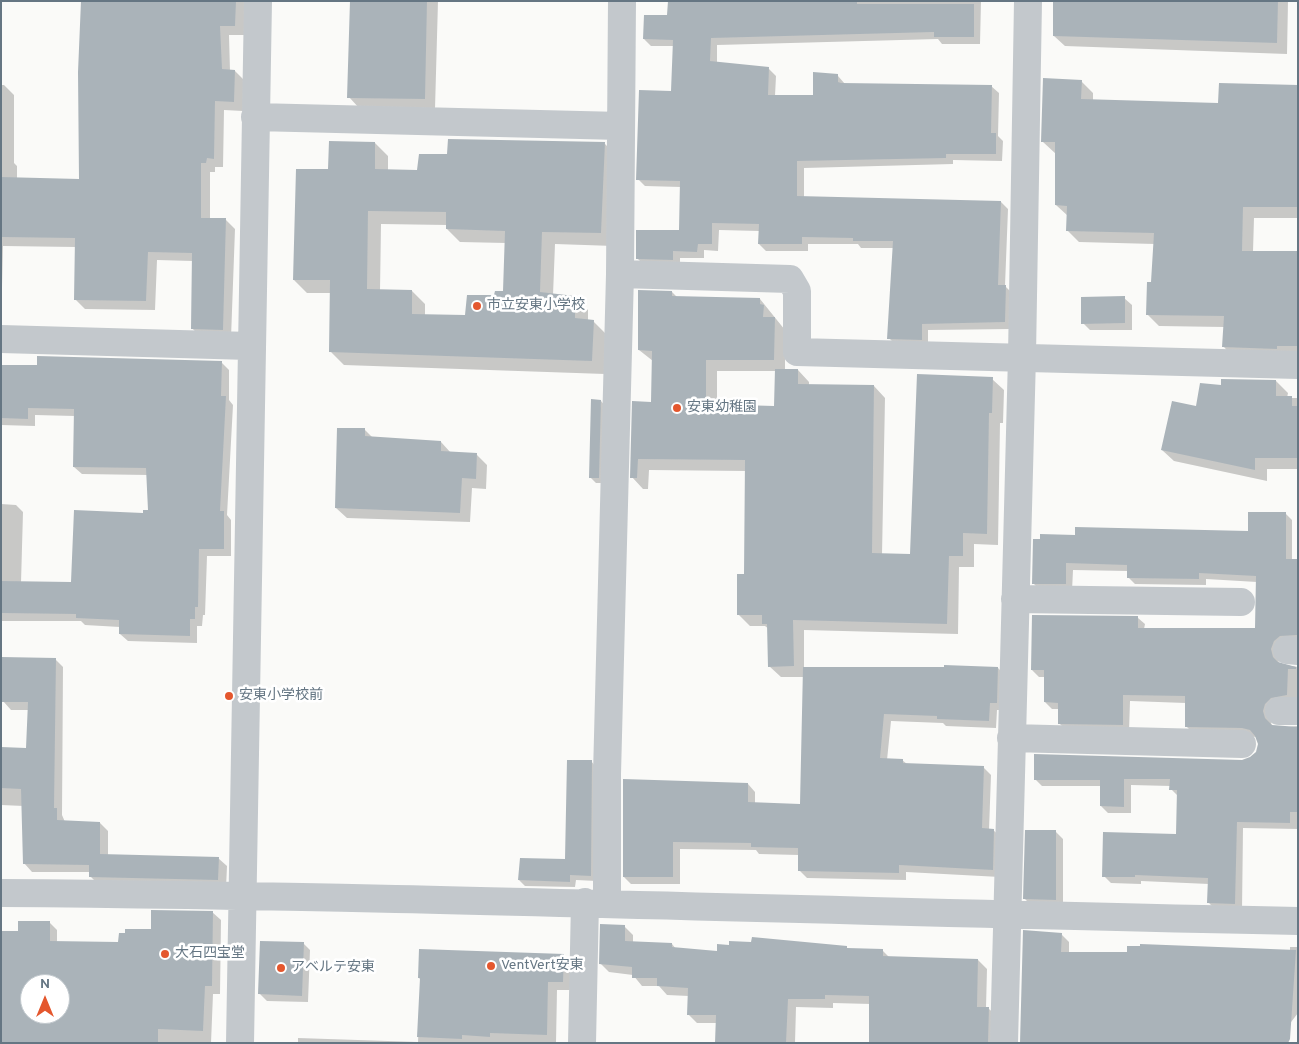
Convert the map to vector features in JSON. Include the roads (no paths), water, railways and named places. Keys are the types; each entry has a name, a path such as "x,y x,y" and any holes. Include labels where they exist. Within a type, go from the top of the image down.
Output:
{"street":[{"path":"240,1043 250,346 258,1"},
{"path":"582,1043 607,774 620,274 622,1"},
{"path":"1004,1043 1022,356 1028,1"},
{"path":"255,117 621,126"},
{"path":"620,274 790,279 797,291 797,352 1022,356 1298,365"},
{"path":"1,339 250,346"},
{"path":"1015,599 1241,602"},
{"path":"1011,738 1242,744"},
{"path":"1,893 242,895 596,902 1007,916 1298,922"}],"place":[{"name":"市立安東小学校","path":"477,306"},
{"name":"安東幼稚園","path":"677,408"},
{"name":"安東小学校前","path":"229,696"},
{"name":"大石四宝堂","path":"165,954"},
{"name":"VentVert安東","path":"491,966"},
{"name":"アベルテ安東","path":"281,968"}]}
